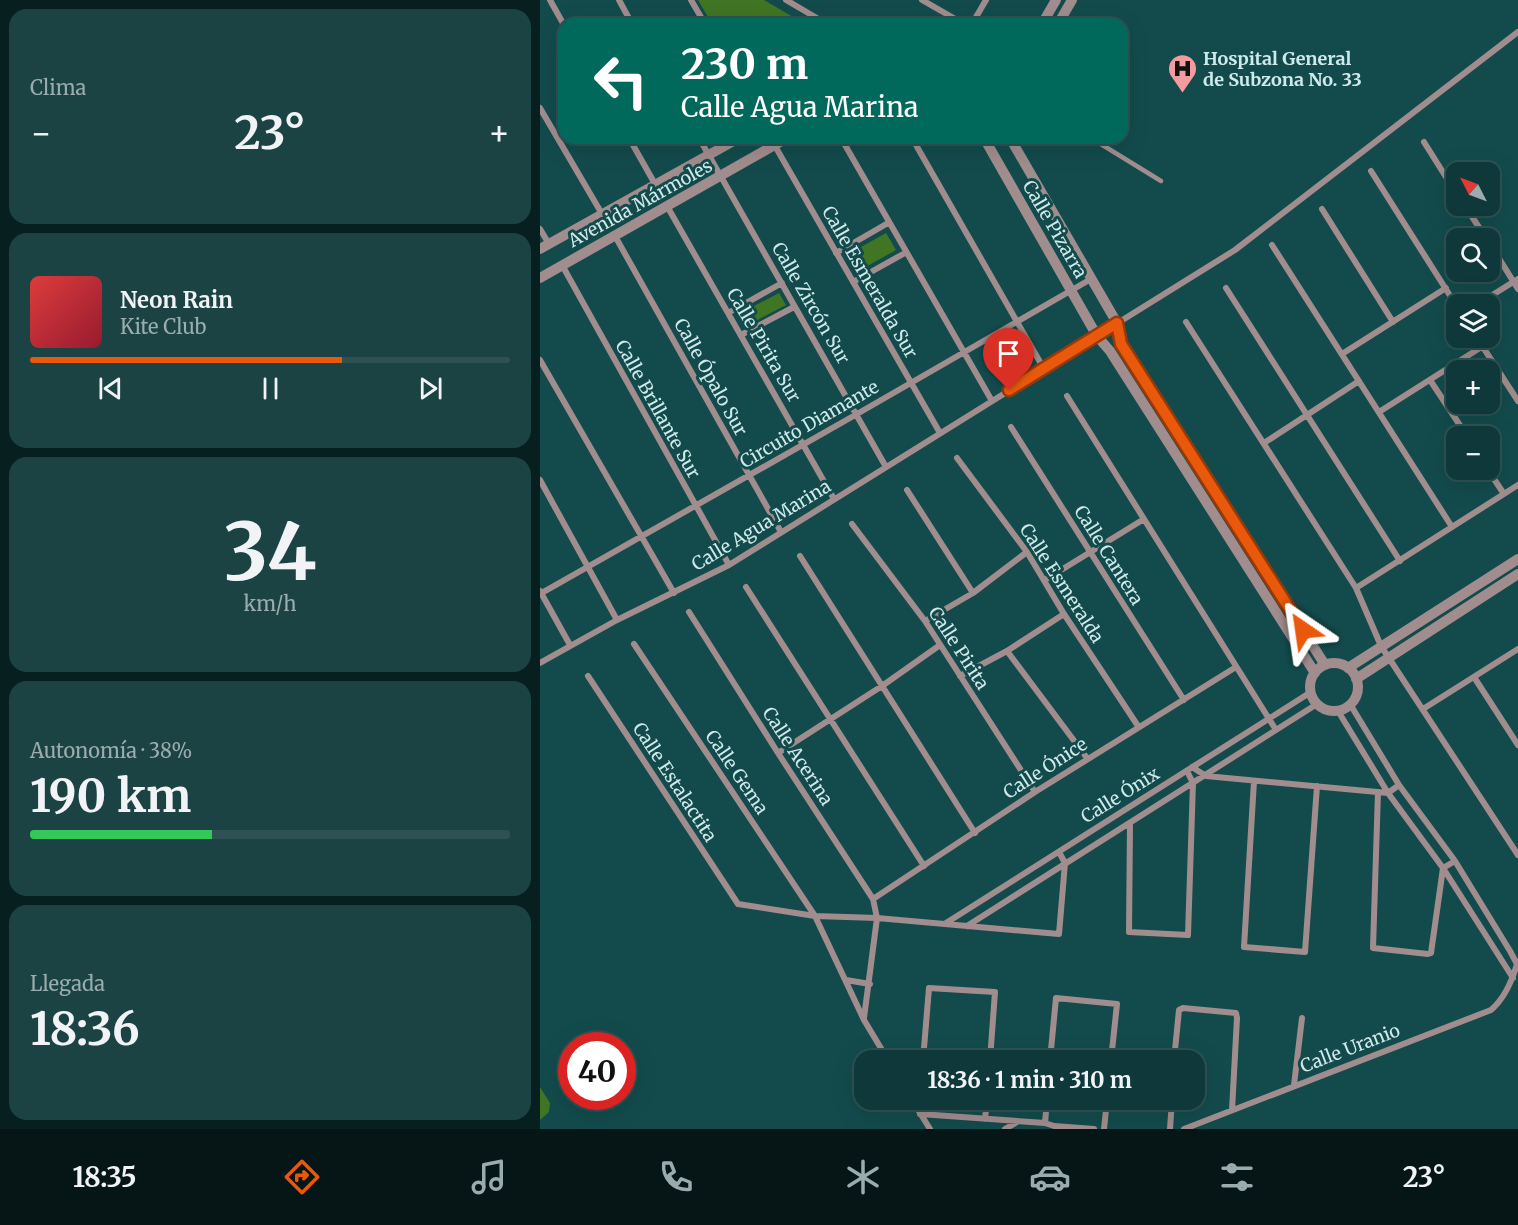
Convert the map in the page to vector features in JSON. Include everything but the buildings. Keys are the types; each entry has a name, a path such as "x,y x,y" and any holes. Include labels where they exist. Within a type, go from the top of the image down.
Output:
{"street":[{"path":"550,0 560,18"},
{"path":"619,0 628,18"},
{"path":"691,0 702,18"},
{"path":"786,0 817,18"},
{"path":"922,0 954,18"},
{"path":"976,18 986,0"},
{"path":"1046,18 1056,0"},
{"path":"1062,18 1072,0"},
{"name":"Calle Agua Marina","path":"540,663 617,620 729,566 1235,250 1518,32"},
{"path":"540,110 558,140"},
{"path":"1424,142 1446,177"},
{"path":"560,144 602,214"},
{"path":"632,144 655,184"},
{"name":"Calle Zircón Sur","path":"703,144 886,466"},
{"name":"Avenida Mármoles","path":"544,247 729,144"},
{"name":"Avenida Mármoles","path":"540,278 778,144"},
{"path":"845,144 905,253 992,401"},
{"path":"915,144 1044,369"},
{"name":"Calle Pizarra","path":"987,144 1097,336 1110,351 1315,673"},
{"name":"Calle Pizarra","path":"1013,144 1117,323 1121,344"},
{"name":"Calle Esmeralda Sur","path":"775,146 940,434"},
{"path":"1371,171 1450,294"},
{"name":"Calle Pirita Sur","path":"667,206 834,499"},
{"path":"1322,209 1393,322"},
{"path":"836,253 888,223"},
{"path":"540,229 544,247"},
{"name":"Calle Ópalo Sur","path":"615,236 781,532"},
{"path":"1272,245 1452,527"},
{"path":"853,282 905,253"},
{"path":"1500,258 1516,280 1518,289"},
{"name":"Calle Brillante Sur","path":"562,265 729,566"},
{"name":"Circuito Diamante","path":"540,592 641,537 1091,279"},
{"path":"1494,294 1516,280"},
{"path":"728,313 782,284"},
{"path":"1226,288 1400,561"},
{"path":"1342,354 1446,288"},
{"path":"741,335 795,307"},
{"path":"1186,322 1356,588 1382,646 1518,855"},
{"path":"1110,351 1121,344 1325,665"},
{"path":"1379,412 1480,348"},
{"path":"1484,348 1518,401"},
{"path":"540,360 674,593"},
{"path":"1430,380 1460,426"},
{"path":"1264,443 1359,381"},
{"path":"1067,396 1276,730"},
{"name":"Calle Cantera","path":"1011,427 1184,700"},
{"name":"Calle Esmeralda","path":"957,458 1027,552 1064,614 1138,726"},
{"path":"1182,466 1194,459"},
{"path":"540,480 617,620"},
{"path":"1494,480 1503,494"},
{"path":"1356,588 1518,485"},
{"path":"907,490 973,593"},
{"path":"1045,580 1144,519"},
{"name":"Calle Pirita","path":"852,524 925,621 1035,792"},
{"path":"925,621 973,593 1027,552"},
{"path":"800,556 975,833"},
{"path":"1246,566 1258,559"},
{"path":"1348,668 1518,559"},
{"path":"1356,679 1514,576 1504,568"},
{"path":"746,587 924,866"},
{"path":"540,592 570,645"},
{"name":"Calle Acerina","path":"689,612 873,899 877,918 864,1020"},
{"path":"960,676 1007,651 1064,614"},
{"name":"Calle Gema","path":"634,644 815,916 864,1020 882,1050"},
{"path":"778,753 882,687 940,645"},
{"path":"1423,709 1518,649"},
{"path":"1007,651 1087,759"},
{"path":"1339,664 1348,668 1356,679 1357,693 1350,704 1338,711 1328,711 1317,704 1311,692 1310,683 1315,673 1325,665 1339,664"},
{"name":"Calle Ónice","path":"873,899 1138,726 1236,667"},
{"name":"Calle Estalactita","path":"588,676 738,904 815,916"},
{"path":"1474,677 1518,745"},
{"name":"Calle Ónix","path":"945,924 1311,692"},
{"name":"Calle Ónix","path":"966,926 1317,704"},
{"path":"1350,704 1400,785 1455,861 1517,964 1505,967"},
{"path":"1338,711 1388,793 1443,868 1513,978"},
{"path":"1190,769 1206,776 1388,793 1400,785"},
{"path":"1130,824 1129,932 1188,935 1193,783 1190,769"},
{"path":"1254,781 1244,947 1305,952 1317,786"},
{"path":"1378,792 1373,948 1431,953 1443,868"},
{"path":"815,916 877,918 1059,934 1065,863 1059,852"},
{"path":"1443,868 1455,861"},
{"name":"Calle Uranio","path":"1184,1129 1491,1010 1500,1002 1513,978 1517,964"},
{"path":"846,980 870,984"},
{"path":"924,1050 929,988 995,992 991,1050"},
{"path":"1051,1050 1056,998 1117,1004 1112,1050"},
{"path":"1175,1050 1179,1010 1236,1013 1232,1110"},
{"path":"1294,1085 1302,1018"},
{"path":"985,1119 986,1110"},
{"path":"1045,1123 1046,1110"},
{"path":"1104,1129 1106,1110"},
{"path":"1170,1129 1171,1110"},
{"path":"920,1112 1045,1123 1054,1128 1094,1129"},
{"path":"920,1112 930,1129"},
{"path":"1005,1129 1017,1122"}],"lane":[{"path":"1101,144 1161,181"}],"green space":[{"path":"698,0 764,0 795,18 708,18"},
{"path":"886,233 896,250 855,273 845,256"},
{"path":"779,293 786,305 744,327 737,315"},
{"path":"540,1087 550,1103 549,1112 540,1120"}],"place":[{"name":"Hospital General de Subzona No. 33","path":"1182,94"}],"route":[{"path":"1009,390 1117,323 1121,344 1303,630"}]}
